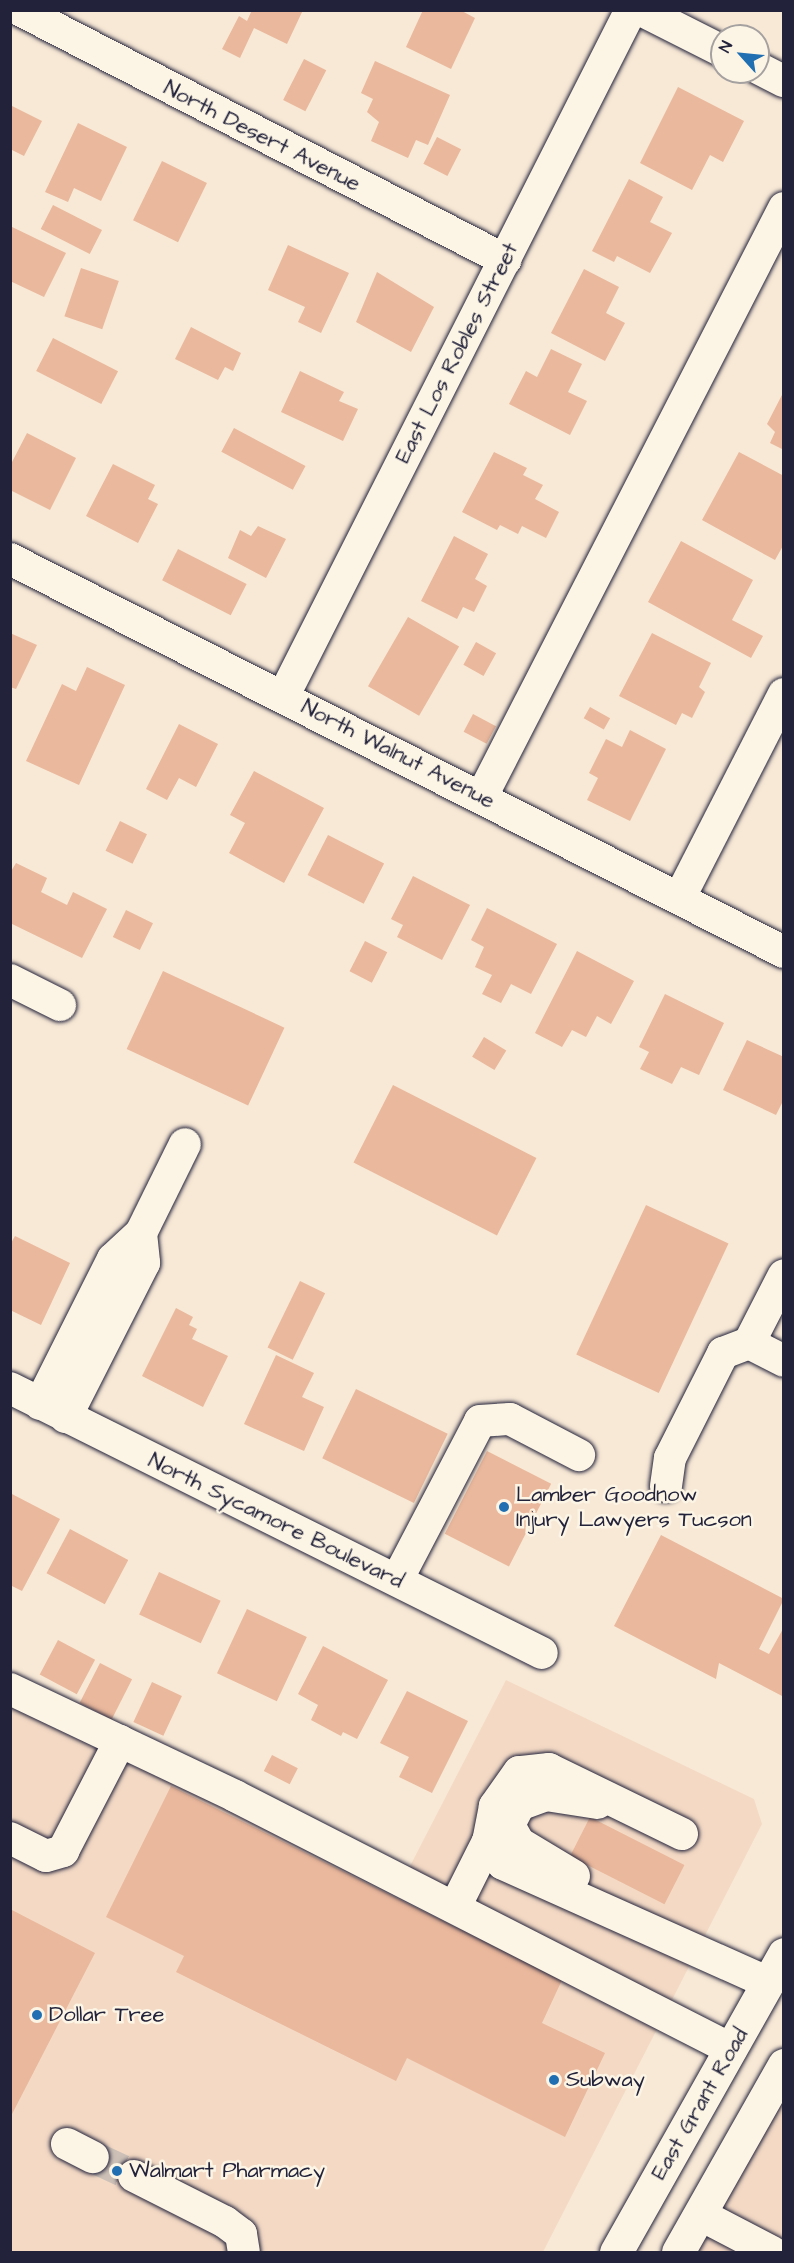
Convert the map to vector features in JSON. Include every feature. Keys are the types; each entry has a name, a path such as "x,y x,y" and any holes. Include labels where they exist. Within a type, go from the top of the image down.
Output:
{"main road":[{"name":"East Grant Road","path":"616,2253 776,1969"},
{"path":"678,2253 776,2098 783,2065"}],"street":[{"name":"North Desert Avenue","path":"20,10 68,21 283,149 505,260"},
{"name":"East Los Robles Street","path":"283,697 631,10"},
{"path":"641,10 710,45"},
{"path":"482,795 783,208"},
{"name":"North Walnut Avenue","path":"10,559 482,795 783,952"},
{"path":"680,897 783,694"},
{"path":"10,980 60,1005"},
{"path":"53,1411 144,1263 141,1233 185,1144"},
{"path":"666,1486 670,1458 723,1353 749,1343 783,1275"},
{"path":"749,1343 783,1360"},
{"name":"North Sycamore Boulevard","path":"10,1388 542,1653"},
{"path":"397,1580 480,1421 510,1419 579,1455"},
{"path":"10,1689 455,1907 731,2049"},
{"path":"10,1838 46,1856 63,1851 120,1741"},
{"path":"455,1907 488,1841 495,1806 519,1772 549,1769 682,1834 591,1801 546,1795 519,1805 509,1824 519,1844 538,1857 649,1916 678,1945"},
{"path":"488,1841 502,1864 678,1945 776,1969"},
{"path":"134,2176 225,2222 241,2234 244,2253"},
{"path":"701,2215 772,2253"}],"shaded area":[{"path":"10,1678 409,1868 506,1680 754,1799 762,1824 543,2252 11,2252"},
{"path":"783,2061 783,2252 688,2252"}],"building":[{"path":"252,10 303,10 287,44 254,28 240,58 222,49 239,16 247,21"},
{"path":"423,10 460,10 475,18 451,69 406,47"},
{"path":"304,59 326,70 305,111 283,100"},
{"path":"375,61 450,95 428,145 416,140 408,158 371,141 379,122 367,112 373,99 361,93"},
{"path":"678,87 744,121 723,162 710,155 692,190 640,163"},
{"path":"10,105 42,121 24,156 10,149"},
{"path":"78,123 127,147 101,201 74,188 68,202 45,192"},
{"path":"437,137 461,149 447,176 423,164"},
{"path":"162,161 207,183 178,242 133,220"},
{"path":"629,179 663,197 650,222 672,233 650,273 617,256 614,262 592,251"},
{"path":"53,205 102,230 90,254 41,229"},
{"path":"10,226 66,253 44,297 10,281"},
{"path":"288,245 349,273 321,333 298,322 305,307 268,290"},
{"path":"81,268 119,281 102,329 64,316"},
{"path":"584,269 619,287 606,313 625,323 605,361 551,333"},
{"path":"377,272 434,307 411,352 356,322"},
{"path":"191,327 241,353 233,371 225,367 218,380 175,359"},
{"path":"53,338 118,371 101,404 36,371"},
{"path":"551,349 582,364 568,392 587,401 570,435 509,404 526,371 537,377"},
{"path":"300,371 344,392 339,401 358,409 343,441 281,412"},
{"path":"784,391 784,450 770,443 775,432 767,424"},
{"path":"234,428 306,466 293,490 221,452"},
{"path":"27,433 76,458 50,510 10,490 10,466"},
{"path":"494,452 527,468 523,475 543,485 535,499 559,512 546,538 522,526 518,534 500,525 497,530 462,512"},
{"path":"739,452 784,476 784,544 775,560 702,520"},
{"path":"113,464 155,485 148,499 158,504 138,543 86,516"},
{"path":"258,526 286,539 266,578 228,558 240,530 251,536"},
{"path":"454,536 488,554 475,579 487,586 474,612 463,607 457,619 421,601"},
{"path":"681,541 753,580 732,620 763,636 751,658 648,602"},
{"path":"178,549 247,584 231,615 162,580"},
{"path":"408,617 459,646 419,716 368,686"},
{"path":"10,633 37,645 16,689 10,687"},
{"path":"652,633 711,663 699,687 705,692 692,718 682,713 676,725 619,696"},
{"path":"476,642 496,653 484,676 463,665"},
{"path":"87,667 125,685 79,785 26,761 62,684 76,691"},
{"path":"590,707 610,718 604,730 584,718"},
{"path":"473,714 496,726 487,744 464,732"},
{"path":"179,724 218,744 196,787 179,778 167,800 146,789"},
{"path":"630,730 666,749 630,821 587,800 598,778 589,773 606,739 622,747"},
{"path":"254,771 324,808 284,883 229,853 245,823 230,815"},
{"path":"120,821 147,834 132,864 106,851"},
{"path":"328,835 384,864 364,904 308,875"},
{"path":"16,863 47,878 41,892 67,905 73,892 107,909 82,958 10,923 10,873"},
{"path":"413,876 470,905 442,960 397,937 403,925 391,919"},
{"path":"487,908 557,944 531,994 511,984 501,1003 482,994 492,975 475,967 484,947 471,940"},
{"path":"126,910 153,923 140,950 113,937"},
{"path":"365,941 387,952 372,983 350,971"},
{"path":"577,951 634,981 611,1024 597,1016 586,1037 572,1030 562,1047 535,1033"},
{"path":"163,971 284,1028 248,1106 127,1049"},
{"path":"665,994 724,1023 699,1075 681,1067 672,1084 640,1069 649,1052 639,1047"},
{"path":"484,1037 506,1050 494,1070 472,1057"},
{"path":"747,1040 784,1057 784,1099 776,1115 723,1090"},
{"path":"393,1085 536,1158 497,1236 354,1163"},
{"path":"646,1205 728,1243 659,1393 576,1355"},
{"path":"15,1236 70,1263 41,1325 10,1310 10,1245"},
{"path":"300,1281 325,1293 293,1360 268,1348"},
{"path":"176,1308 193,1317 189,1325 197,1329 192,1339 228,1356 203,1407 142,1376"},
{"path":"276,1355 314,1373 302,1397 324,1407 304,1451 244,1424"},
{"path":"356,1389 448,1434 414,1503 322,1458"},
{"path":"487,1451 551,1484 509,1567 445,1534"},
{"path":"10,1493 60,1519 22,1591 10,1585"},
{"path":"70,1529 128,1560 105,1604 47,1573"},
{"path":"661,1535 784,1599 759,1649 769,1654 784,1627 784,1697 719,1663 716,1679 614,1626"},
{"path":"159,1572 221,1601 201,1643 139,1615"},
{"path":"247,1609 307,1637 277,1701 217,1673"},
{"path":"58,1640 95,1660 77,1694 40,1674"},
{"path":"323,1646 388,1680 357,1739 343,1732 341,1736 311,1720 318,1705 298,1694"},
{"path":"100,1663 132,1679 112,1719 80,1703"},
{"path":"152,1682 182,1696 163,1736 133,1722"},
{"path":"407,1691 468,1721 432,1793 399,1777 409,1757 380,1743"},
{"path":"272,1755 298,1768 290,1784 264,1771"},
{"path":"171,1786 562,1980 542,2023 605,2053 565,2137 407,2058 396,2081 176,1972 184,1956 106,1917"},
{"path":"590,1817 684,1865 664,1904 570,1856"},
{"name":"Dollar Tree","path":"10,1909 95,1953 10,2118"},
{"name":"Walmart Pharmacy","path":"97,2149 138,2167 130,2186 88,2168"}],"tunnel":[{"path":"93,2157 134,2176"}],"place":[{"name":"Lamber Goodnow Injury Lawyers Tucson","path":"504,1507"},
{"name":"Dollar Tree","path":"37,2015"},
{"name":"Subway","path":"554,2080"},
{"name":"Walmart Pharmacy","path":"117,2171"}]}
